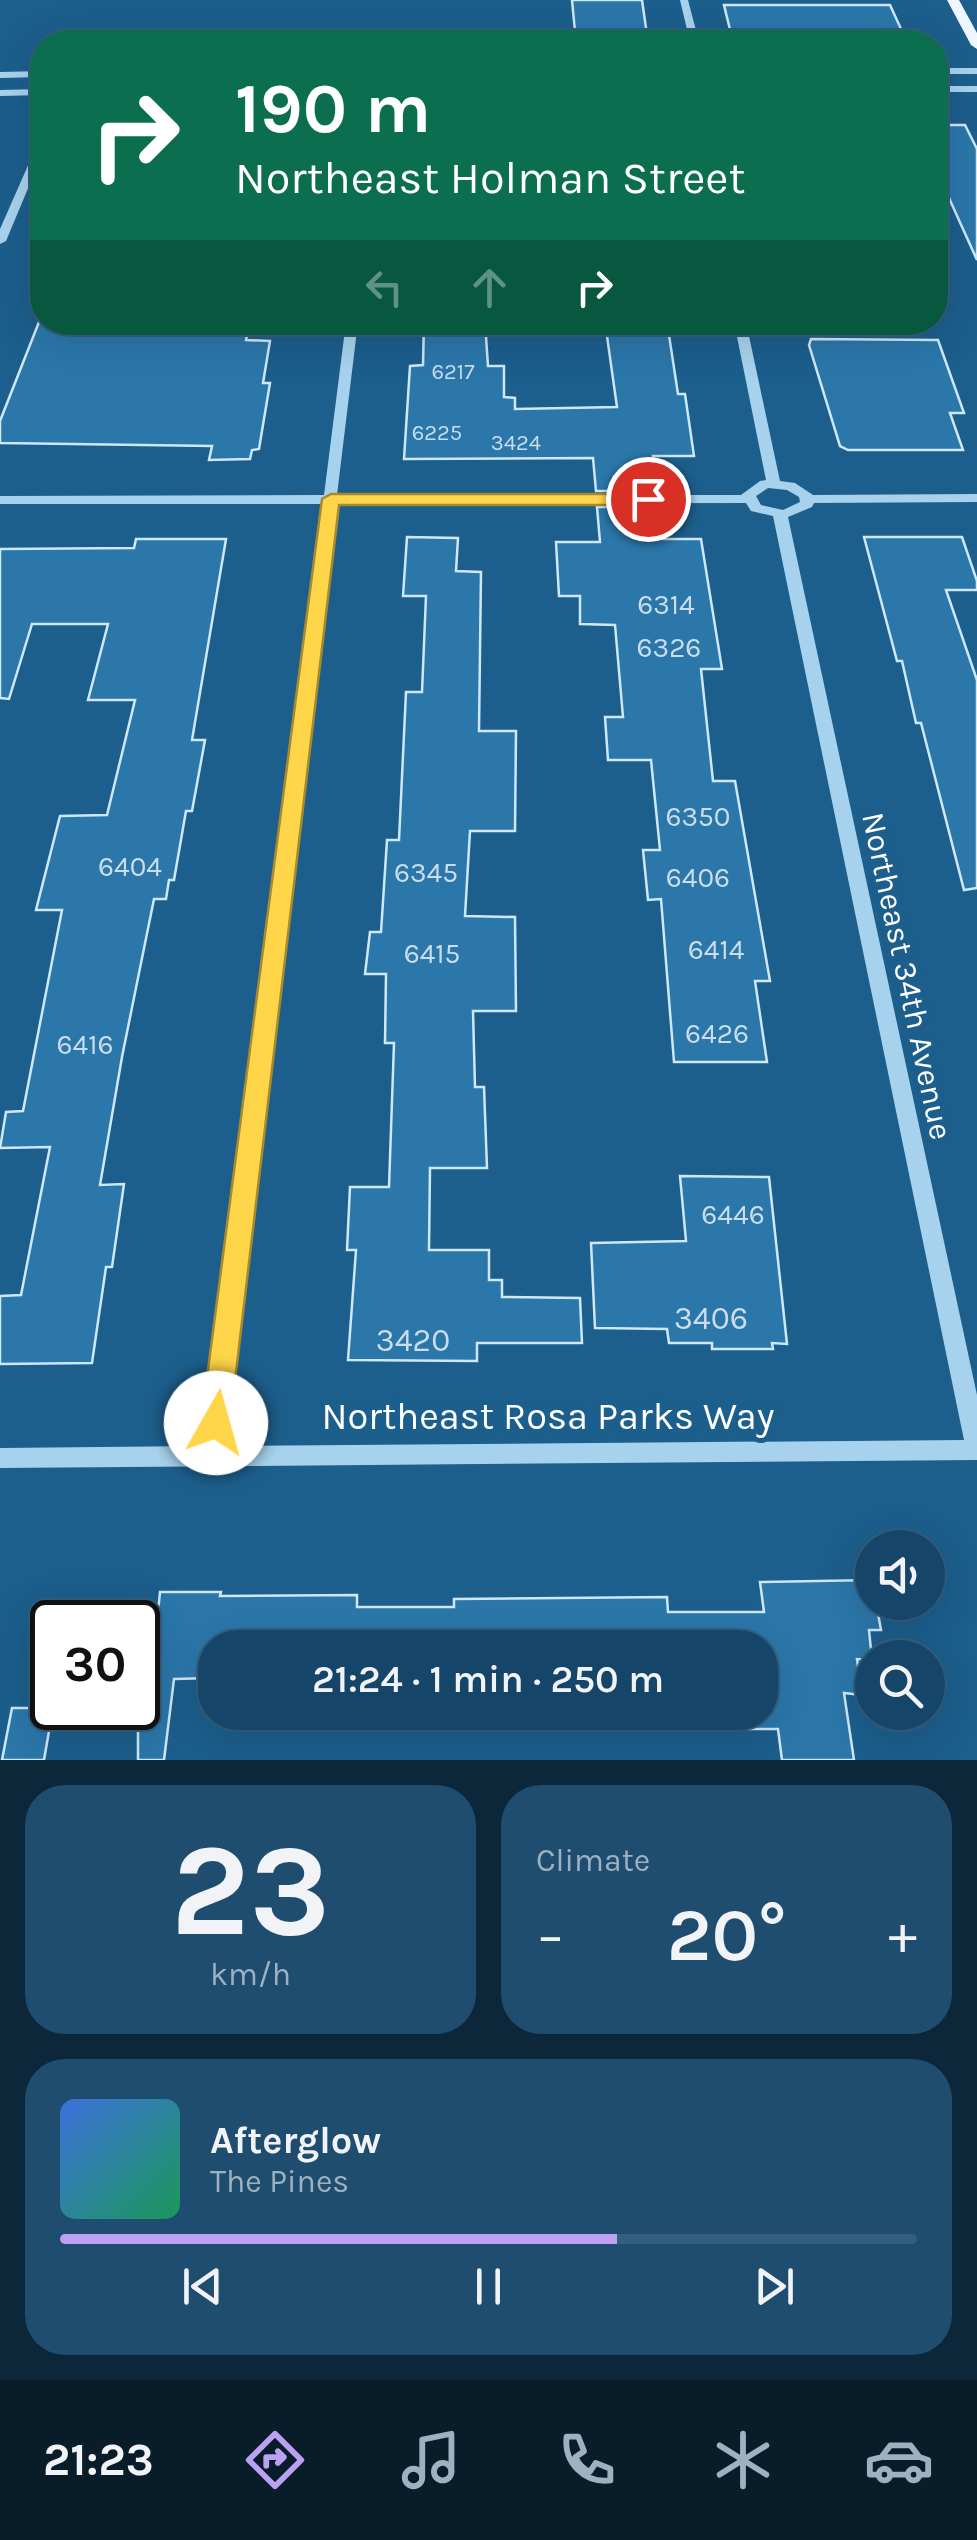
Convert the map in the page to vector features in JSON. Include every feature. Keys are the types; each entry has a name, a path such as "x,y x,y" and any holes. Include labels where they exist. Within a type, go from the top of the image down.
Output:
{"main road":[{"path":"953,0 977,45"}],"street":[{"path":"684,0 692,30"},
{"path":"948,71 977,71"},
{"path":"0,74 30,74"},
{"path":"948,89 977,89"},
{"path":"0,93 30,92"},
{"path":"0,240 30,172"},
{"path":"211,1456 350,335"},
{"path":"743,335 774,484"},
{"path":"749,499 754,488 774,484 797,488 808,499 977,498"},
{"path":"0,500 749,499 762,511 780,514 800,510 808,499"},
{"name":"Northeast 34th Avenue","path":"780,514 977,1449"},
{"name":"Northeast Rosa Parks Way","path":"0,1458 977,1449"}],"building":[{"path":"572,0 642,0 646,30 575,30"},
{"path":"724,5 890,5 901,30 730,30"},
{"path":"948,125 965,125 977,149 977,260 948,196"},
{"path":"34,335 247,335 246,340 270,341 263,383 270,383 259,449 252,450 250,459 209,460 212,446 0,443 0,421"},
{"path":"424,335 486,335 488,366 504,366 504,397 515,398 515,409 617,407 607,335 669,335 678,394 685,394 694,456 653,456 657,491 596,491 593,458 404,459 410,366 423,365"},
{"path":"811,339 938,340 964,413 950,413 963,450 848,450 840,446 809,345"},
{"path":"597,507 659,507 663,539 701,539 722,669 701,669 713,781 735,781 770,981 755,981 767,1062 674,1062 661,899 648,900 643,850 660,850 651,760 608,760 605,717 623,717 615,625 580,624 580,596 559,596 556,542 600,542"},
{"path":"407,537 458,538 456,571 481,572 479,731 516,731 515,831 470,831 465,916 515,917 516,1011 473,1011 475,1087 484,1087 487,1168 430,1168 429,1250 489,1250 489,1280 502,1280 502,1297 580,1298 582,1343 477,1343 477,1361 348,1360 356,1250 347,1250 350,1187 389,1187 394,1043 385,1043 386,974 365,974 370,932 381,932 387,840 399,840 406,692 422,692 426,596 403,596"},
{"path":"864,537 962,537 977,581 977,590 946,590 977,680 977,888 964,890 921,723 916,723 902,661 897,661"},
{"path":"136,539 226,539 192,740 205,740 192,811 186,811 174,880 169,880 166,899 154,899 122,1057 100,1185 124,1184 112,1267 106,1267 92,1363 0,1364 0,1296 21,1295 50,1147 0,1148 6,1112 23,1111 62,910 36,910 60,816 107,815 135,700 88,700 108,624 32,624 9,699 0,698 0,549 134,548"},
{"path":"680,1176 769,1177 787,1344 772,1343 773,1349 712,1349 712,1343 669,1343 667,1329 595,1328 591,1243 686,1241"},
{"path":"855,1580 855,1620 879,1620 881,1630 869,1630 870,1640 855,1640 855,1694 844,1693 854,1760 782,1760 778,1729 778,1630 198,1630 198,1678 174,1679 164,1760 138,1760 138,1730 160,1730 160,1592 221,1592 220,1596 357,1595 357,1607 454,1607 454,1599 667,1597 668,1612 764,1612 760,1582"},
{"path":"12,1708 30,1708 30,1730 49,1730 44,1760 2,1760"}],"route":[{"path":"216,1423 331,499 648,499"}]}
